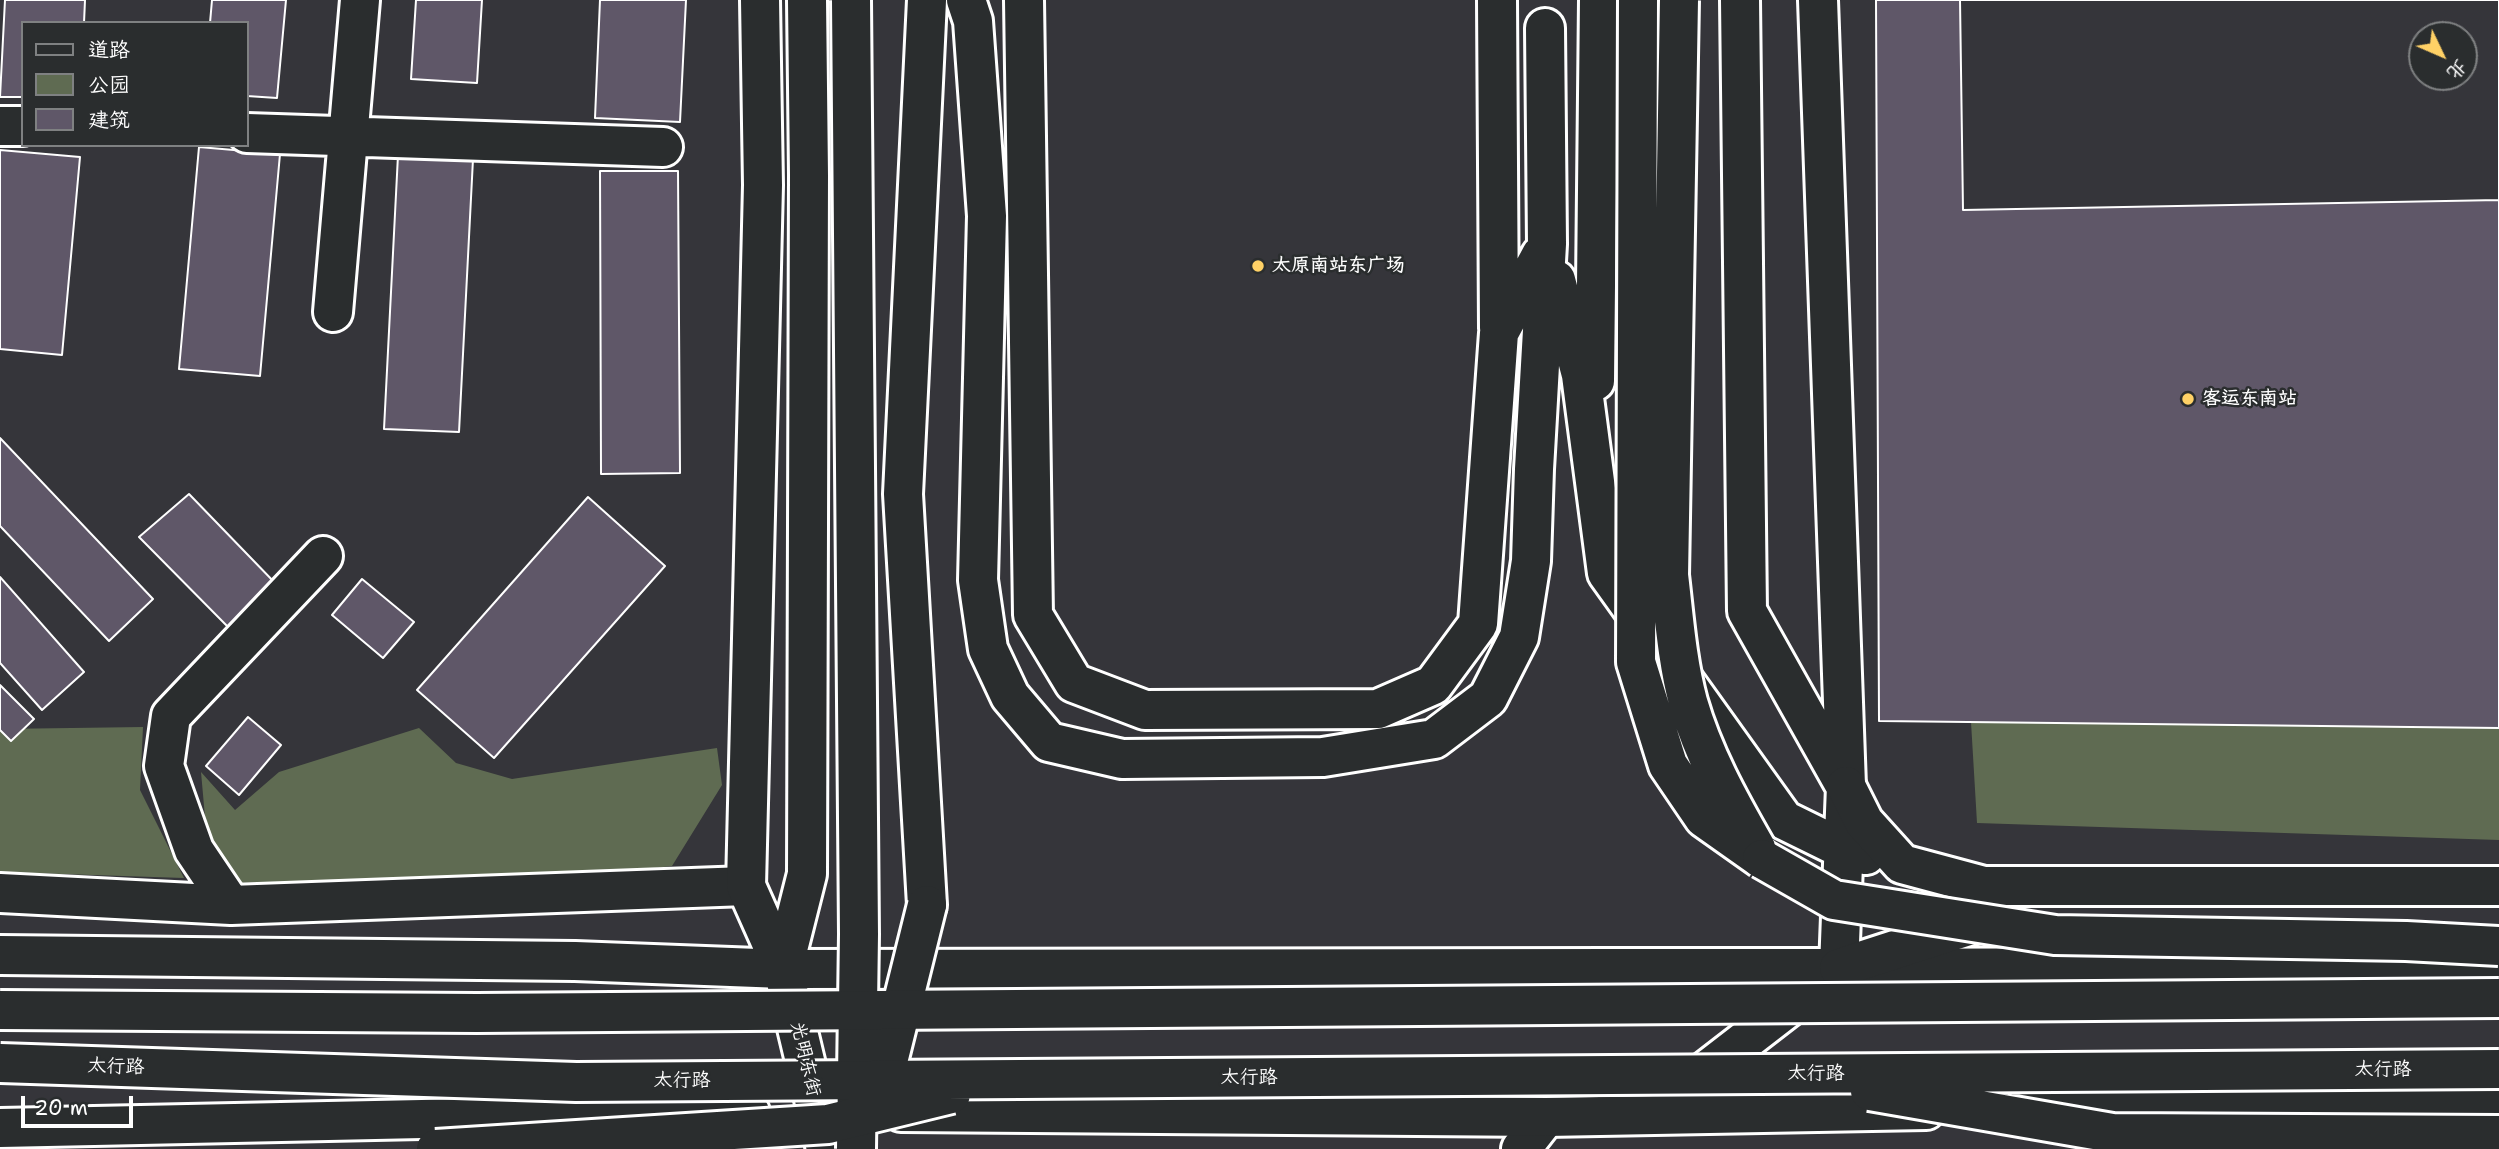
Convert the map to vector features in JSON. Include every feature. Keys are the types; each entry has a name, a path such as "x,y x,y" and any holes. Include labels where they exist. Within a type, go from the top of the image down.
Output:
{"main road":[{"path":"333,312 360,0"},
{"path":"0,893 231,905 746,886 763,185 760,0"},
{"path":"783,969 807,874 810,175 807,0"},
{"path":"851,0 859,920 856,1149"},
{"path":"867,1149 927,905 903,494 928,0"},
{"path":"966,0 973,21 987,216 978,580 988,649 1010,696 1049,742 1122,759 1323,757 1434,738 1488,698 1519,636 1531,561 1547,244 1545,27"},
{"path":"1024,0 1032,615 1074,683 1145,710 1378,709 1433,685 1478,624 1499,333 1497,0"},
{"path":"1593,471 1598,260 1599,0"},
{"path":"1638,0 1636,662 1668,765 1704,818 1762,859 1834,900 2056,935 2393,941 2499,946"},
{"path":"1679,0 1669,575 1677,644 1688,702 1718,781 1762,859"},
{"path":"1740,0 1747,611 1864,822 1902,864 1909,866"},
{"path":"1818,0 1846,786 1839,968"},
{"path":"0,126 21,126"},
{"path":"248,134 663,147"},
{"path":"1499,333 1547,244"},
{"path":"1547,244 1581,375 1607,573 1784,820 1843,849 1984,886 2499,886"},
{"path":"231,905 194,850 164,766 171,716 323,556"},
{"name":"光明东街","path":"746,886 783,969 826,1149"},
{"path":"1648,1115 1839,968 2092,886"},
{"path":"0,955 575,961 783,969 2458,967 2499,971"},
{"path":"0,1010 491,1013 2499,998"},
{"name":"太行路","path":"0,1063 576,1082 2499,1069"},
{"path":"1772,1074 2112,1133 2499,1135"},
{"path":"436,1149 828,1124 1013,1079"},
{"path":"0,1128 817,1111 1546,1117 2499,1100"},
{"path":"1521,1149 1546,1117"}],"green space":[{"path":"1971,722 2499,728 2499,840 1977,823"},
{"path":"143,727 140,790 184,878 0,872 0,729"},
{"path":"419,728 456,763 512,779 717,748 722,785 672,866 610,873 237,883 209,862 201,772 235,810 279,772"}],"building":[{"path":"5,0 85,0 84,21 21,21 21,97 0,97"},
{"path":"212,0 286,0 277,98 248,96 248,21 210,21"},
{"path":"416,0 482,0 477,83 411,79"},
{"path":"600,0 686,0 680,122 595,118"},
{"name":"客运东南站","path":"1876,0 2499,0 2499,728 1879,721"},
{"path":"1960,0 2499,0 2499,200 1963,210"},
{"path":"199,147 280,154 260,376 179,369"},
{"path":"0,150 80,157 62,355 0,349"},
{"path":"398,155 473,159 459,432 384,429"},
{"path":"600,171 678,171 680,473 601,474"},
{"path":"0,438 153,599 109,641 0,526"},
{"path":"189,494 277,585 231,630 139,537"},
{"path":"588,497 665,566 494,758 417,690"},
{"path":"0,577 84,672 42,710 0,663"},
{"path":"362,579 414,622 383,658 332,615"},
{"path":"0,685 34,719 11,741 0,730"},
{"path":"248,717 281,745 239,795 206,766"}],"place":[{"name":"太原南站东广场","path":"1258,266"},
{"name":"客运东南站","path":"2188,399"}]}
